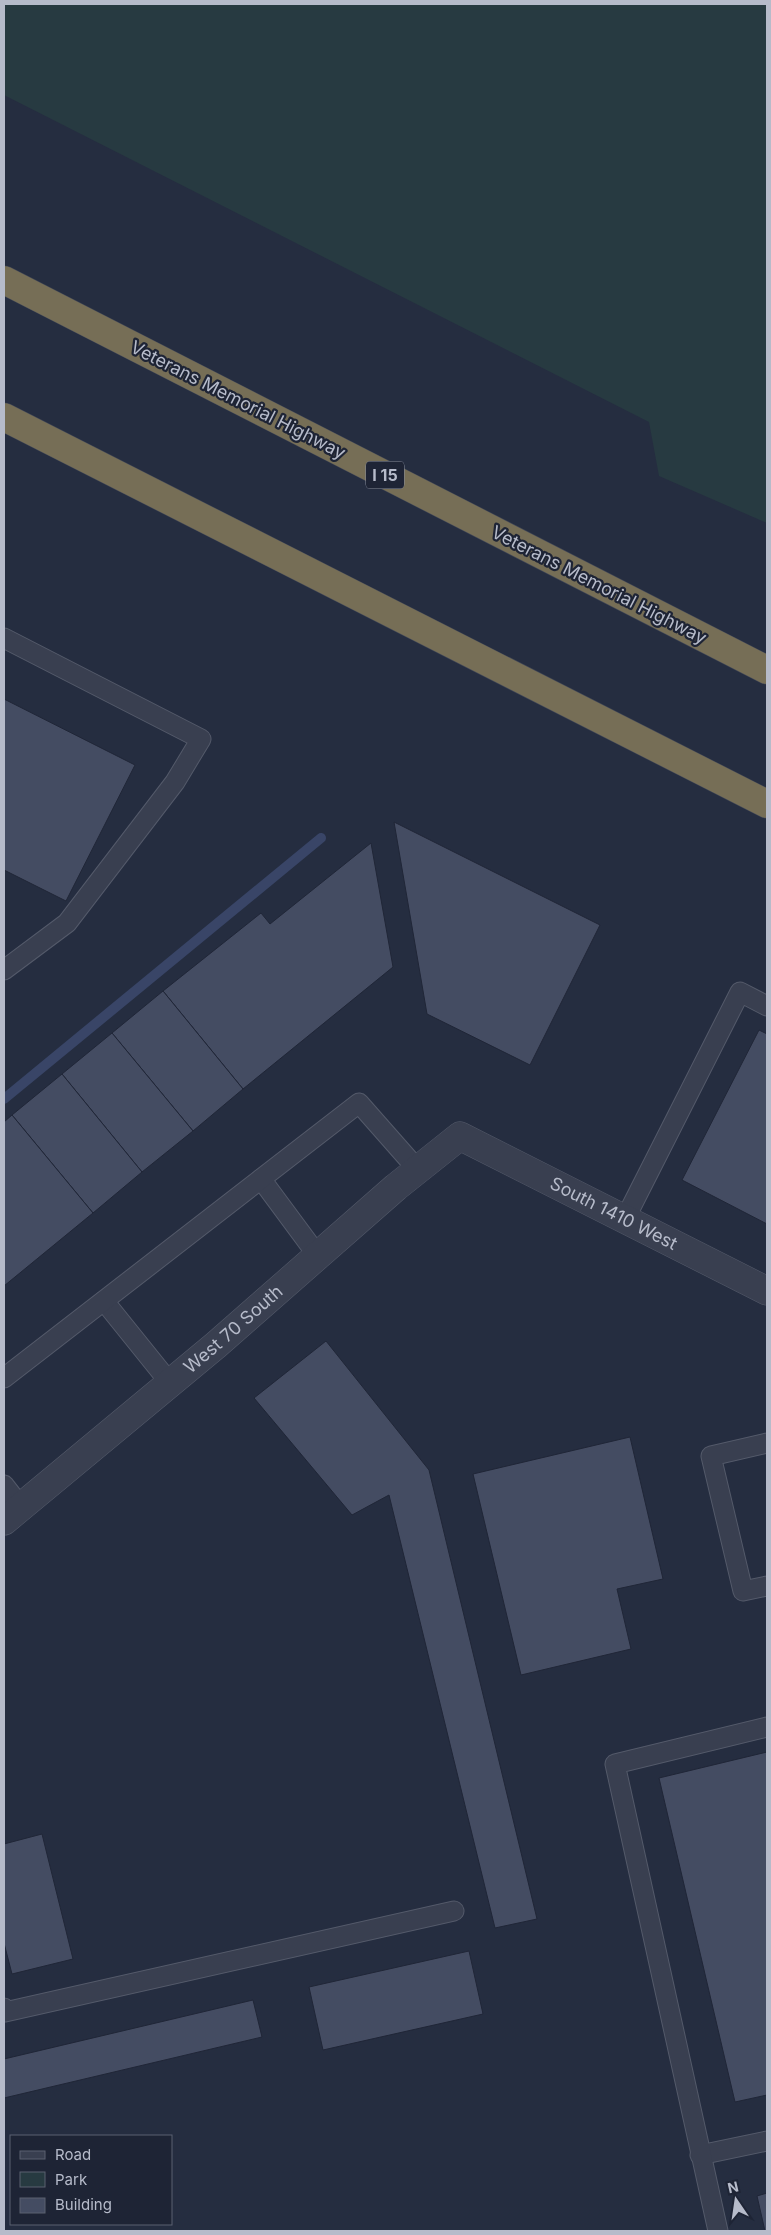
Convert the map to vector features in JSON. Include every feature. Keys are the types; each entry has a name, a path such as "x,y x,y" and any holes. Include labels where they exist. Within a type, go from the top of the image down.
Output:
{"highway":[{"name":"Veterans Memorial Highway","path":"4,280 767,670"},
{"path":"4,417 767,804"}],"street":[{"name":"South 1410 West","path":"460,1136 767,1291"},
{"name":"West 70 South","path":"12,1514 170,1383 460,1136"}],"lane":[{"path":"4,638 201,738 175,782 68,922 4,970"},
{"path":"625,1219 740,992 767,1006"},
{"path":"4,1378 359,1103 418,1170"},
{"path":"261,1179 318,1256"},
{"path":"104,1301 170,1383"},
{"path":"767,1443 711,1456 743,1591 767,1586"},
{"path":"4,1485 12,1514"},
{"path":"718,2231 615,1764 767,1727"},
{"path":"4,2008 5,2012 454,1911"},
{"path":"700,2155 767,2141"}],"green space":[{"path":"4,4 767,4 767,523 659,476 649,422 4,95"}],"building":[{"path":"4,699 135,765 66,901 4,870"},
{"path":"394,822 600,925 530,1065 427,1014"},
{"path":"371,843 393,967 243,1089 163,991 261,913 270,924"},
{"path":"163,991 243,1089 193,1131 112,1033"},
{"path":"759,1030 767,1034 767,1224 682,1180"},
{"path":"112,1033 193,1131 142,1172 62,1074"},
{"path":"62,1074 142,1172 93,1213 12,1115"},
{"path":"12,1115 93,1213 4,1286 4,1122"},
{"path":"326,1341 429,1470 537,1919 495,1928 389,1495 352,1515 254,1398"},
{"path":"630,1437 663,1579 617,1589 631,1649 521,1675 473,1474"},
{"path":"767,1752 767,2095 735,2102 659,1778"},
{"path":"42,1834 73,1959 12,1974 4,1943 4,1844"},
{"path":"469,1951 483,2014 323,2050 309,1987"},
{"path":"253,2000 262,2037 4,2098 4,2059"},
{"path":"767,2193 767,2231 765,2231 757,2196"}],"waterway":[{"path":"4,1099 321,838"}]}
